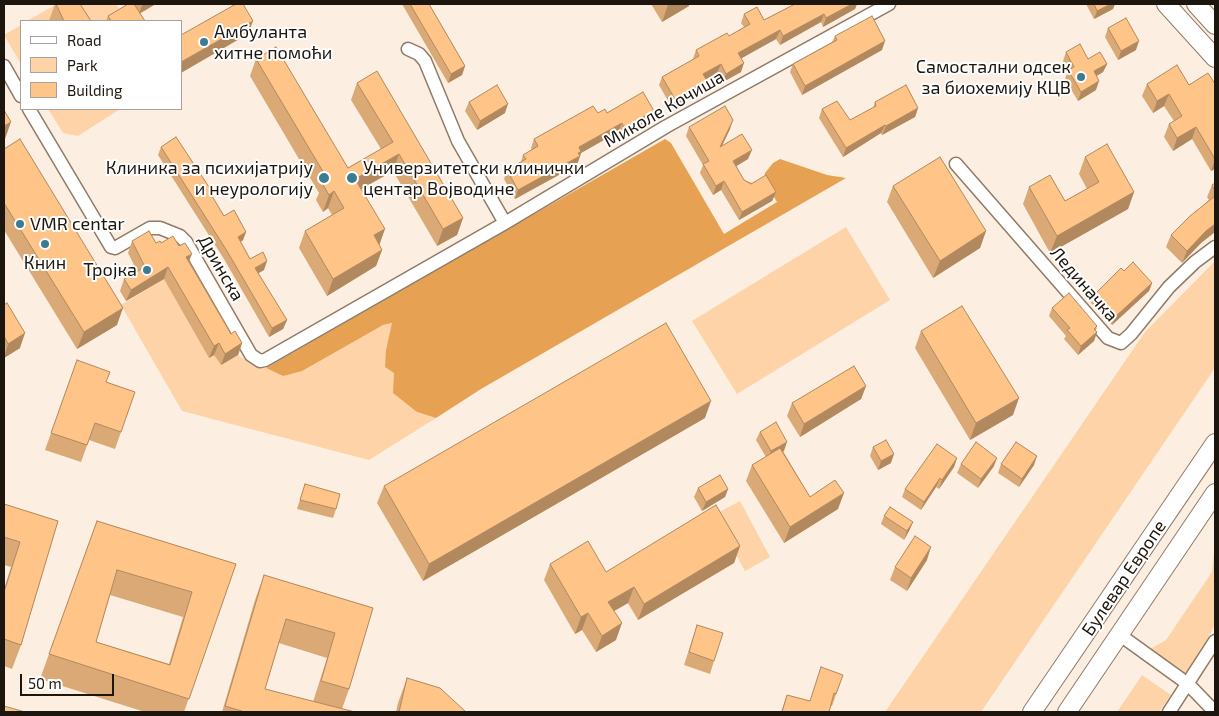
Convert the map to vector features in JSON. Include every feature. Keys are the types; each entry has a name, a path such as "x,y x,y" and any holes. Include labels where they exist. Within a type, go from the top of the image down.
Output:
{"main road":[{"path":"1166,4 1215,58"},
{"path":"1196,4 1215,25"},
{"name":"Булевар Европе","path":"1032,712 1215,443"},
{"name":"Булевар Европе","path":"1066,712 1215,493"}],"street":[{"name":"Миколе Кочиша","path":"250,355 260,361 270,358 505,223 666,126 889,4"},
{"path":"408,49 419,54 425,61 458,141 505,223"},
{"path":"4,66 20,94"},
{"name":"Дринска","path":"30,110 111,247 115,248 150,228 160,228 180,236 186,242 250,355"},
{"name":"Лединачка","path":"956,164 1108,338 1121,343 1131,334 1169,287 1195,262 1215,247"},
{"path":"1120,635 1188,684 1215,712"},
{"path":"1169,712 1215,641"}],"green space":[{"path":"57,4 116,4 125,20 29,20"},
{"path":"20,26 20,62 4,35"},
{"path":"49,110 118,110 78,136 63,133"},
{"path":"846,227 890,300 737,394 692,321"},
{"path":"1215,261 1215,368 981,712 885,712 1145,332"},
{"path":"164,279 221,365 238,355 255,367 266,368 283,376 383,325 393,323 386,350 394,373 417,412 436,418 369,460 182,411 121,305"},
{"path":"740,501 770,557 745,571 714,515"},
{"path":"1215,543 1215,624 1200,655 1185,676 1150,649 1166,640 1212,572"},
{"path":"1142,675 1171,695 1159,712 1117,712"}],"shaded area":[{"path":"665,139 671,143 724,234 777,202 764,180 765,173 773,163 780,159 827,175 846,178 481,389 436,418 417,412 393,393 394,373 385,367 386,350 392,323 383,325 302,371 283,376 266,368"}],"building":[{"path":"56,4 80,4 90,20 64,20"},
{"path":"128,4 134,4 144,20 110,20 108,16"},
{"path":"236,4 243,4 253,21 182,61 182,34"},
{"path":"410,4 429,4 465,66 451,74"},
{"path":"795,4 852,4 826,18 824,14 783,36 780,30 738,53 744,63 726,74 721,64 703,74 707,81 675,99 662,77 699,56 696,50 727,33 729,36 750,24 744,14 757,7 764,20"},
{"path":"1094,4 1111,4 1097,11"},
{"path":"872,16 885,41 805,86 793,64 837,40 835,36"},
{"path":"1126,18 1139,41 1121,51 1108,28"},
{"name":"Самостални одсек за биохемију КЦВ","path":"1080,44 1088,59 1100,52 1107,64 1094,71 1099,81 1081,92 1068,70 1074,67 1066,52"},
{"path":"276,47 348,168 393,142 357,83 377,71 463,218 443,229 399,154 355,179 385,229 374,235 382,250 333,279 305,231 344,208 334,191 329,195 322,183 328,180 256,59"},
{"path":"1177,65 1189,85 1208,73 1215,84 1215,159 1196,127 1177,138 1169,124 1182,116 1169,94 1157,101 1147,84"},
{"path":"497,85 508,104 480,121 469,102"},
{"path":"906,85 918,108 846,148 822,109 837,101 850,120 876,106 875,102"},
{"path":"643,92 654,111 624,128 622,123 579,147 581,152 578,153 580,156 518,190 507,170 526,159 523,155 538,146 534,139 593,106 598,113 605,109 607,113"},
{"path":"725,106 733,120 720,147 742,134 752,150 733,161 744,180 751,184 766,175 776,192 742,212 724,181 716,186 703,164 709,161 689,127"},
{"path":"4,110 11,122 4,126"},
{"path":"176,137 211,190 209,191 224,216 234,210 246,232 238,237 250,259 263,252 267,261 255,268 287,320 272,328 227,251 161,147"},
{"path":"20,139 123,308 84,332 4,203 4,149"},
{"path":"1107,144 1134,192 1057,236 1029,187 1050,175 1065,201 1099,182 1085,157"},
{"path":"940,157 986,231 940,261 893,186"},
{"path":"1215,196 1215,224 1187,251 1171,235 1190,216"},
{"path":"149,231 156,243 160,241 161,243 173,236 179,246 185,243 192,254 186,257 231,334 235,331 242,343 225,354 219,343 214,346 168,267 131,290 124,279 145,267 132,241"},
{"path":"1133,262 1152,283 1115,317 1095,294 1121,268 1124,271"},
{"path":"1069,293 1097,326 1094,329 1097,332 1081,346 1067,330 1070,328 1052,308"},
{"path":"7,303 25,333 8,344 4,336 4,305"},
{"path":"962,306 1019,398 976,423 921,331"},
{"path":"666,323 711,401 429,564 384,486"},
{"path":"77,360 110,372 106,382 135,392 121,432 95,423 87,445 51,433"},
{"path":"854,366 866,386 804,424 792,403"},
{"path":"776,422 787,442 771,451 760,432"},
{"path":"886,440 894,454 881,461 873,447"},
{"path":"976,442 997,458 981,479 961,464"},
{"path":"1016,442 1037,456 1022,479 1001,464"},
{"path":"937,444 957,458 942,480 940,478 924,502 905,489"},
{"path":"780,448 810,497 835,480 844,493 790,527 752,465"},
{"path":"720,475 728,489 706,502 698,488"},
{"path":"305,484 340,494 336,509 300,500"},
{"path":"4,504 58,521 21,645 4,639 4,592 20,542 4,537"},
{"path":"716,505 740,546 644,604 634,587 608,602 622,623 602,636 588,613 581,617 550,564 588,541 606,572"},
{"path":"890,507 913,522 907,531 884,516"},
{"path":"97,521 236,564 189,699 49,654","holes":["117,570 192,592 170,665 96,642"]},
{"path":"915,536 931,547 911,578 895,567"},
{"path":"264,575 373,608 349,689 321,681 335,633 286,619 265,689 355,712 245,712 225,706"},
{"path":"697,625 723,633 714,661 689,652"},
{"path":"821,667 843,675 836,694 834,693 829,712 782,712 787,695 810,701"},
{"path":"407,678 440,688 466,712 399,712"},
{"path":"4,706 25,712 4,712"}],"place":[{"name":"Амбуланта хитне помоћи","path":"204,42"},
{"name":"Самостални одсек за биохемију КЦВ","path":"1081,77"},
{"name":"Клиника за психијатрију и неурологију","path":"324,178"},
{"name":"Универзитетски клинички центар Војводине","path":"352,178"},
{"name":"VMR centar","path":"20,224"},
{"name":"Книн","path":"45,244"},
{"name":"Тројка","path":"147,270"}]}
